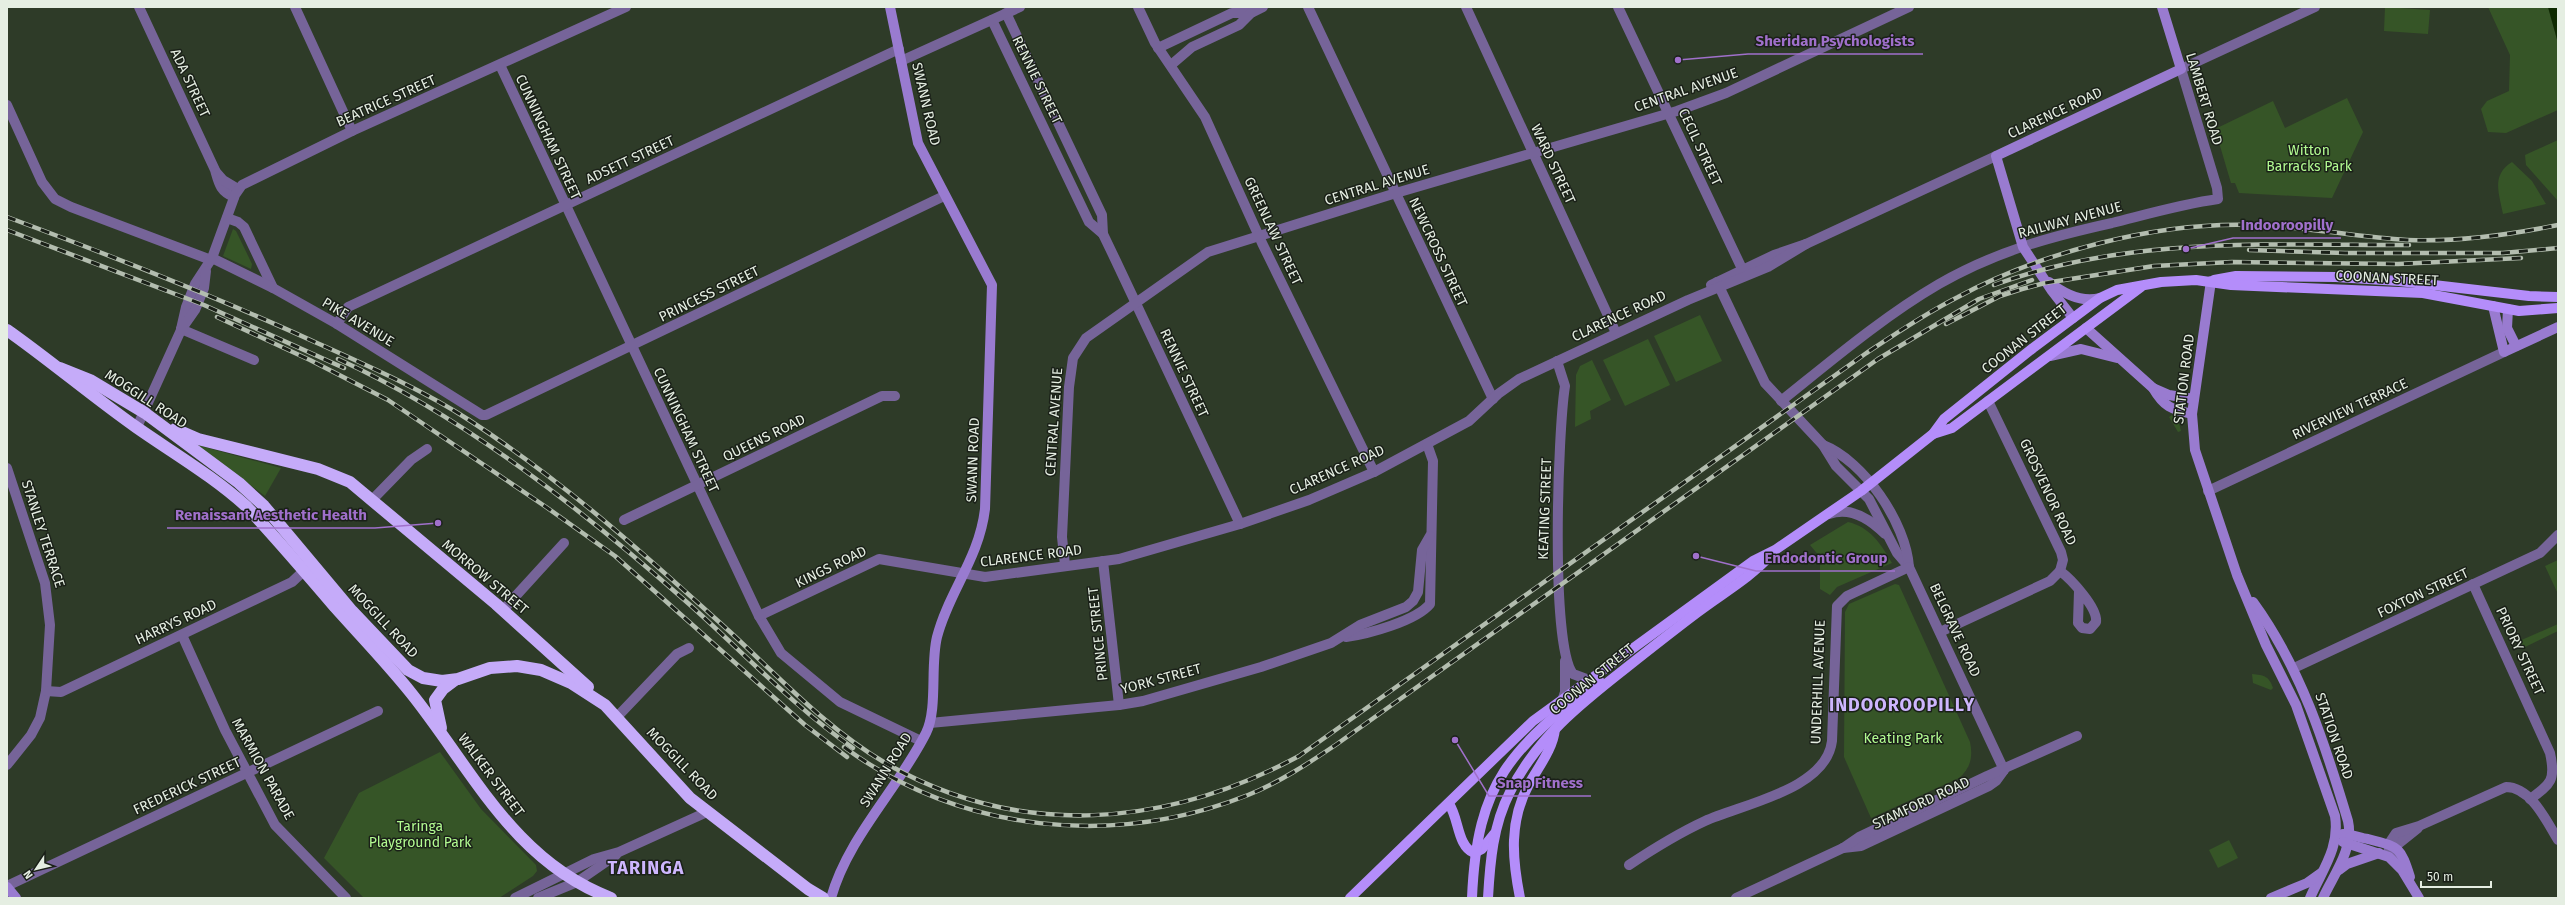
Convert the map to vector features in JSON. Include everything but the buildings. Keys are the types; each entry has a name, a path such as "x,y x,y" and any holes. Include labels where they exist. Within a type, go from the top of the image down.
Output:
{"highway":[{"name":"MOGGILL ROAD","path":"7,330 60,368 85,390 233,494 405,667 430,680 457,679 496,667 527,666 571,683 605,705 675,783 707,812 808,889 823,898"},
{"name":"MOGGILL ROAD","path":"60,368 90,380 159,422 246,489 267,510 307,567 410,691 444,739"},
{"name":"MORROW STREET","path":"159,422 198,438 331,474 354,485 373,499 502,610 567,667 605,705"},
{"path":"444,739 436,710 435,700 443,689 457,679"},
{"name":"WALKER STREET","path":"444,739 477,787 504,820 528,844 564,874 577,882 611,898"}],"main road":[{"name":"COONAN STREET","path":"2212,281 2236,276 2336,277 2438,285 2518,295 2558,297"},
{"name":"COONAN STREET","path":"1350,898 1449,804 1533,721 1562,698 1753,561 1775,550 1861,491 1933,434 1944,419 2100,298 2118,290 2179,280 2212,281 2231,285 2424,293 2508,309 2530,311 2558,308"},
{"name":"COONAN STREET","path":"1933,434 1952,428 2144,285"},
{"path":"2438,285 2493,299 2508,309"},
{"path":"2073,318 2086,328"},
{"name":"COONAN STREET","path":"1488,898 1488,882 1496,831 1510,793 1527,762 1556,727 1578,705 1698,612 1758,569 1775,550"},
{"name":"COONAN STREET","path":"1472,898 1474,853 1490,795 1506,767 1527,741 1550,719 1641,646 1648,637"},
{"path":"1520,898 1513,852 1515,821 1529,786 1554,740 1556,727"},
{"path":"1449,804 1456,816 1464,844 1468,851 1474,853 1490,842 1496,831"}],"street":[{"name":"ADA STREET","path":"139,7 215,170 236,193"},
{"path":"295,7 352,131"},
{"name":"BEATRICE STREET","path":"236,193 248,181 352,131 500,65 608,11 626,7"},
{"name":"SWANN ROAD","path":"831,898 845,860 914,753 930,724 937,636 979,542 985,509 993,289 991,281 944,196 918,143 890,7"},
{"path":"901,61 1020,7"},
{"name":"GREENLAW STREET","path":"1138,7 1158,48 1171,64 1205,117 1259,236 1374,472"},
{"path":"1171,64 1192,47 1240,25 1251,13 1263,7"},
{"name":"NEWCROSS STREET","path":"1308,7 1492,399"},
{"name":"WARD STREET","path":"1466,7 1616,333"},
{"name":"CECIL STREET","path":"1618,7 1744,274"},
{"name":"CENTRAL AVENUE","path":"1065,565 1062,537 1071,366 1077,350 1086,338 1208,252 1396,193 1533,154 1668,113 1726,93 1909,7"},
{"name":"LAMBERT ROAD","path":"2162,7 2215,181 2218,199"},
{"name":"CLARENCE ROAD","path":"965,574 985,577 1103,561 1147,552 1240,524 1316,497 1374,472 1470,421 1492,399 1516,381 1556,361 1744,274 1774,255 1806,244 2315,7"},
{"path":"1158,48 1232,14 1251,13"},
{"name":"RENNIE STREET","path":"1006,14 1102,215 1103,234 1240,524"},
{"name":"RENNIE STREET","path":"992,20 1089,222 1103,234"},
{"name":"ADSETT STREET","path":"337,324 348,307 899,49"},
{"name":"CUNNINGHAM STREET","path":"500,65 759,616 782,653 840,702 921,741"},
{"name":"PIKE AVENUE","path":"7,105 42,182 55,199 71,207 274,288 337,324 482,415 486,415"},
{"path":"1996,156 2026,251 2042,276 2055,290 2073,318"},
{"path":"137,427 145,413 182,329 186,307 193,290 210,262 236,193"},
{"name":"PRINCESS STREET","path":"486,415 944,196"},
{"name":"RAILWAY AVENUE","path":"1781,401 1919,297 1964,271 2004,252 2026,251 2050,236 2164,209 2218,199"},
{"path":"227,218 238,222 244,227 274,288"},
{"name":"STATION ROAD","path":"2212,281 2192,414 2194,446 2235,568 2246,592 2266,645 2296,705 2332,805 2336,837 2331,857 2313,896"},
{"path":"1719,285 1763,379 1781,401 1823,445"},
{"path":"2055,290 2078,298 2100,298"},
{"path":"2493,306 2504,352"},
{"path":"2508,309 2507,328 2516,346"},
{"name":"RIVERVIEW TERRACE","path":"2208,491 2558,327"},
{"path":"2086,328 2153,388 2166,405 2192,414"},
{"path":"182,329 254,360"},
{"path":"2044,360 2060,352 2081,349 2123,360"},
{"name":"KEATING STREET","path":"1556,361 1564,386 1557,570 1566,660 1573,674 1589,680"},
{"path":"2153,388 2170,395 2194,399"},
{"name":"QUEENS ROAD","path":"624,520 882,396 895,396"},
{"name":"GROSVENOR ROAD","path":"1988,401 2061,552 2063,562 2060,571"},
{"name":"YORK STREET","path":"930,724 1119,705 1143,701 1261,667 1344,637 1362,635 1417,615 1426,609 1432,599 1432,547 1430,536 1433,461 1427,444"},
{"name":"BELGRAVE ROAD","path":"1823,445 1838,452 1881,495 1906,548 1909,567"},
{"name":"BELGRAVE ROAD","path":"1823,445 1836,466 1872,503 1893,546"},
{"path":"373,499 411,460 427,450"},
{"name":"STANLEY TERRACE","path":"7,468 49,598 50,625 46,691 40,718 31,735 7,765"},
{"name":"BELGRAVE ROAD","path":"1827,515 1840,511 1859,514 1877,526 1909,567 2004,770"},
{"name":"FOXTON STREET","path":"2294,668 2540,553 2558,535"},
{"name":"YORK STREET","path":"1344,637 1360,625 1406,607 1413,601 1418,592 1422,550 1430,536"},
{"path":"502,610 564,543"},
{"name":"KINGS ROAD","path":"759,616 879,559 965,574"},
{"name":"PRINCE STREET","path":"1103,561 1119,705"},
{"name":"HARRYS ROAD","path":"46,691 61,692 182,635 292,582 307,567"},
{"name":"UNDERHILL AVENUE","path":"1629,865 1707,820 1787,791 1821,764 1830,751 1832,741 1837,606 1849,595 1909,567"},
{"path":"1940,632 2050,580 2060,571 2072,580 2080,591"},
{"name":"PRIORY STREET","path":"2473,584 2544,737 2551,757 2553,776 2548,787 2530,800"},
{"name":"STATION ROAD","path":"2246,592 2279,640 2294,668 2348,821 2348,839"},
{"name":"MARMION PARADE","path":"182,635 247,773 275,825 346,898"},
{"path":"2266,645 2279,640"},
{"path":"616,717 677,654 689,648"},
{"name":"KEATING STREET","path":"1562,698 1565,692 1563,664 1566,660"},
{"path":"2281,674 2294,668"},
{"name":"FREDERICK STREET","path":"7,886 378,711"},
{"name":"STAMFORD ROAD","path":"1736,898 1844,848 1861,846 1989,786 1996,781 2004,770 2077,736"},
{"path":"2336,873 2347,864 2387,849 2395,834 2419,826 2502,788 2515,788 2530,800 2558,840"},
{"path":"515,898 594,859 619,852 707,812"},
{"path":"2336,837 2387,849 2404,859 2413,886 2419,898"},
{"path":"2323,898 2336,873 2348,839"},
{"path":"2387,849 2413,886"},
{"path":"539,898 577,882 619,852"},
{"path":"2271,898 2296,889 2315,878 2324,870"},
{"path":"7,886 16,898"},
{"path":"2296,889 2304,889 2313,896"},
{"path":"539,898 546,898"}],"green space":[{"path":"2385,7 2430,10 2428,34 2384,31"},
{"path":"2488,7 2548,7 2558,43 2558,110 2506,133 2488,132 2481,109 2487,101 2509,91 2510,55"},
{"name":"Witton Barracks Park","path":"2347,98 2363,132 2332,198 2239,193 2235,183 2231,183 2215,129 2273,101 2285,128"},
{"path":"2558,140 2558,201 2526,165 2525,155"},
{"path":"2512,162 2532,181 2546,204 2503,214 2498,185 2499,179 2505,167"},
{"path":"233,229 236,231 252,264 251,269 223,256"},
{"path":"1700,315 1722,361 1676,382 1654,336"},
{"path":"1648,339 1670,385 1625,406 1603,360"},
{"path":"1592,360 1611,400 1590,411 1591,419 1575,427 1576,375 1580,366"},
{"path":"2172,415 2179,423 2181,431 2178,432 2169,417"},
{"path":"197,445 281,468 265,496"},
{"path":"1848,522 1856,524 1869,532 1884,549 1892,563 1837,587 1830,595 1820,589 1820,557 1810,545"},
{"path":"2558,560 2558,594 2545,566"},
{"name":"Keating Park","path":"1895,584 1899,585 1970,742 1971,757 1969,766 1959,778 1871,818 1844,757 1845,612 1849,604"},
{"path":"2558,624 2558,631 2521,649 2517,642"},
{"path":"2252,674 2266,677 2270,681 2273,688 2271,690 2253,683"},
{"name":"Taringa Playground Park","path":"440,752 481,809 536,865 537,871 533,876 499,898 364,898 324,858 359,793"},
{"path":"2229,840 2238,858 2218,868 2209,850"}],"shaded area":[{"path":"2548,7 2558,7 2558,43"}],"railway":[{"path":"7,217 163,277 279,326 394,378 469,420 538,469 603,520 696,601 804,701 844,735 887,764 938,788 989,805 1041,814 1094,815 1146,810 1198,798 1249,780 1299,756 1865,354 1946,303 2026,266 2100,243 2177,229 2215,225 2251,225 2310,229 2407,240 2464,239 2521,232 2558,225"},
{"path":"7,230 204,305 344,368"},
{"path":"1994,285 2044,269 2095,258 2147,251 2251,245 2409,245"},
{"path":"2249,250 2345,253 2503,253 2558,248"},
{"path":"1946,324 2000,296 2022,289 2045,283 2154,266 2232,262 2398,264 2521,258"},
{"path":"844,747 889,776 938,798 988,814 1040,823 1092,826 1145,822 1197,812 1248,795 1283,778 1337,744 1878,359 1979,299 2032,280"},
{"path":"217,317 310,360 388,400 546,507 615,556 805,725 847,757"},
{"path":"338,359 385,382 432,409 477,438 566,501 689,604 789,697 853,748"}],"place":[{"name":"Sheridan Psychologists","path":"1678,60"},
{"name":"Indooroopilly","path":"2186,249"},
{"name":"Renaissant Aesthetic Health","path":"438,523"},
{"name":"Endodontic Group","path":"1696,556"},
{"name":"Snap Fitness","path":"1455,740"}],"district":[{"name":"INDOOROOPILLY","path":"1902,705"},
{"name":"TARINGA","path":"646,868"}]}
